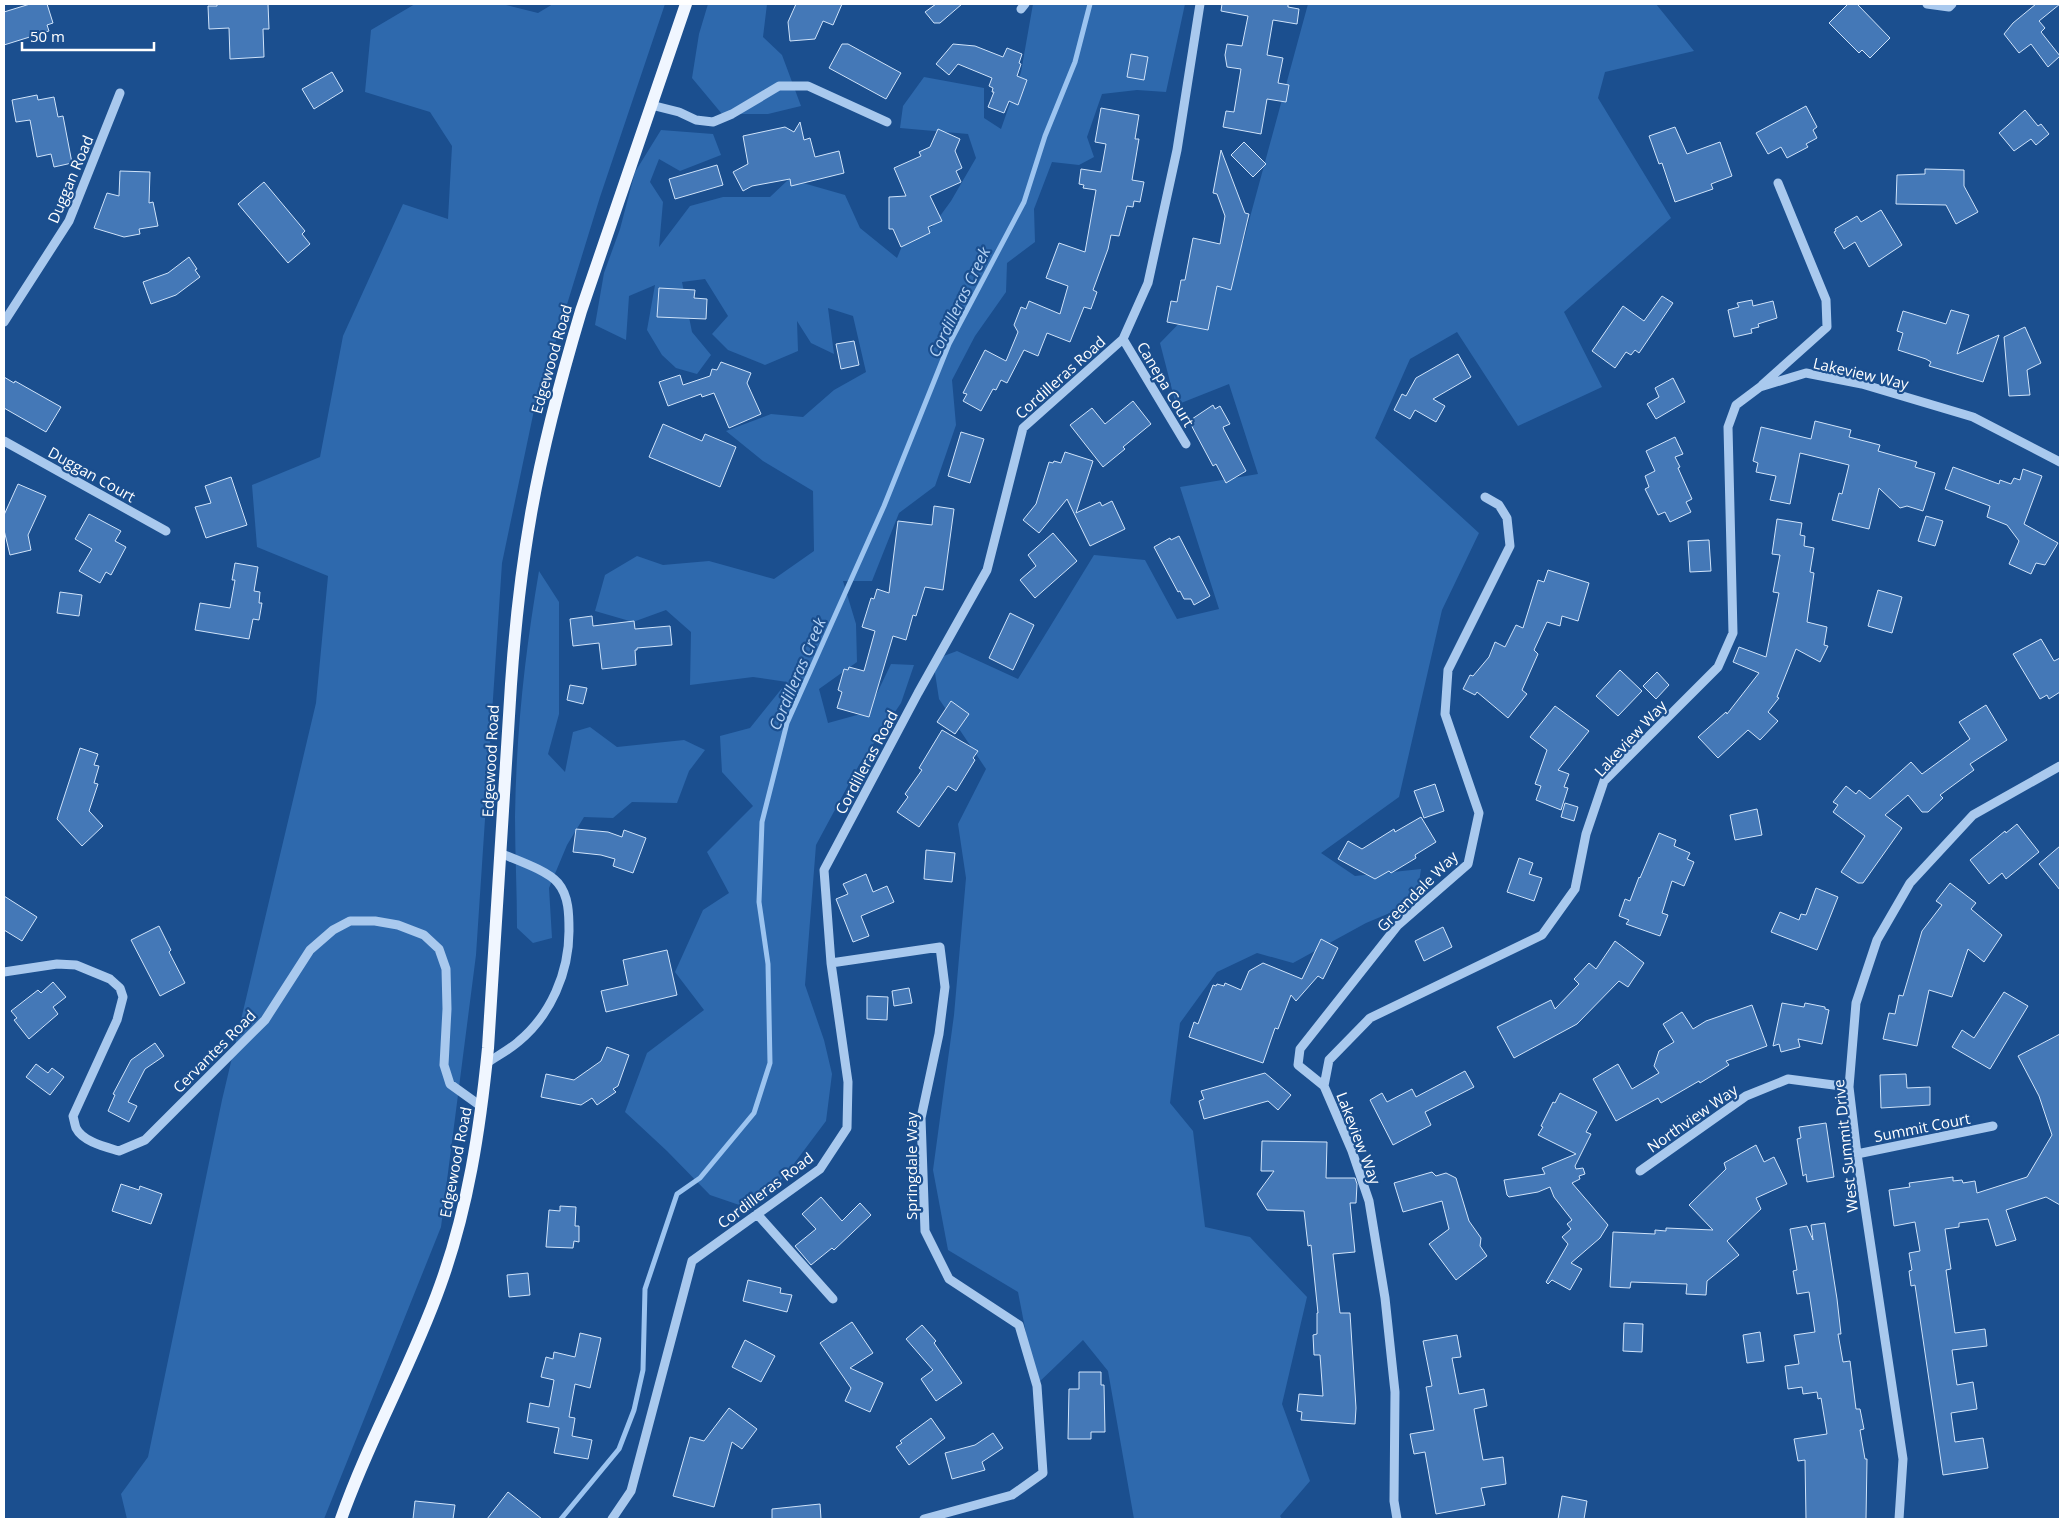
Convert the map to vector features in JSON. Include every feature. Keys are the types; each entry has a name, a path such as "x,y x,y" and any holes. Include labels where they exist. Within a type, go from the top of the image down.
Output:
{"main road":[{"name":"Edgewood Road","path":"341,1519 363,1463 424,1328 440,1286 466,1200 482,1107 487,1063 516,625 524,560 538,475 552,413 581,311 686,4"}],"street":[{"name":"Cordilleras Road","path":"612,1519 631,1491 692,1261 820,1168 847,1128 848,1082 831,963 824,870 918,693 987,570 1023,428 1123,339 1148,283 1177,150 1200,4"},
{"path":"1927,4 1949,6 1952,4"},
{"path":"651,105 679,112 696,120 713,122 732,114 779,86 808,86 887,122"},
{"name":"Duggan Road","path":"4,322 70,221 120,93"},
{"path":"1760,387 1827,327 1826,300 1778,183"},
{"name":"Canepa Court","path":"1123,339 1186,444"},
{"name":"Lakeview Way","path":"1397,1519 1394,1501 1395,1392 1385,1298 1369,1200 1352,1151 1324,1086 1329,1060 1370,1018 1542,935 1575,889 1586,834 1604,781 1718,667 1733,633 1728,427 1736,405 1760,387 1806,373 1862,384 1973,417 2060,462"},
{"name":"Duggan Court","path":"4,441 166,530"},
{"name":"Greendale Way","path":"1324,1086 1298,1065 1300,1049 1398,925 1468,864 1479,813 1445,714 1448,670 1510,546 1507,518 1499,505 1485,497"},
{"name":"West Summit Drive","path":"1899,1519 1903,1459 1857,1154 1849,1087 1856,1003 1877,940 1910,883 1973,815 2060,766"},
{"path":"487,1063 518,1042 536,1024 563,976 567,962 569,940 568,906 557,882 526,864 500,853"},
{"name":"Cervantes Road","path":"4,972 56,964 76,965 110,979 120,988 122,998 117,1020 73,1116 76,1129 84,1137 101,1146 119,1151 145,1140 265,1020 310,950 333,930 350,922 375,921 398,925 424,935 439,949 446,969 447,1009 444,1065 450,1084 482,1107"},
{"name":"Springdale Way","path":"831,963 940,947 945,987 939,1034 921,1118 925,1231 949,1279 1018,1325 1037,1386 1043,1473 1012,1495 924,1519"},
{"name":"Northview Way","path":"1640,1171 1746,1096 1788,1079 1849,1087"},
{"name":"Summit Court","path":"1857,1154 1993,1126"},
{"path":"757,1214 833,1299"}],"shaded area":[{"path":"415,4 502,4 538,13 553,4 665,4 600,197 533,415 502,563 476,955 441,1227 324,1519 127,1519 121,1494 148,1457 222,1100 316,703 328,576 257,547 252,485 320,457 343,336 403,204 448,219 452,146 430,112 365,92 371,30"},
{"path":"708,4 767,4 763,37 782,55 801,106 768,114 722,114 692,78 699,34"},
{"path":"1033,4 1185,4 1166,92 1137,90 1102,94 1087,137 1094,157 1079,165 1052,162 1034,209 1035,242 1007,263 1006,292 975,336 952,380 956,425 935,486 899,513 872,581 843,581 856,624 857,662 819,689 828,723 868,712 891,664 914,665 901,703 859,765 816,845 805,985 824,1040 832,1074 826,1121 784,1177 751,1209 710,1195 625,1112 647,1053 704,1010 675,972 703,910 729,893 707,852 753,806 722,772 720,736 750,728 787,682 753,677 690,685 691,632 666,610 633,622 595,611 605,575 637,556 663,565 709,561 774,579 814,551 813,491 763,461 726,431 771,414 803,417 834,390 866,372 853,316 828,308 834,354 811,343 797,321 798,351 765,365 728,350 712,334 728,316 705,279 682,282 692,332 711,355 697,374 676,368 662,355 647,330 655,285 629,296 626,340 595,325 604,273 620,229 635,172 661,130 713,134 721,155 680,171 659,159 650,182 663,202 659,247 690,206 723,197 770,197 789,179 845,195 860,228 897,258 908,232 932,227 951,201 976,158 968,134 900,128 903,106 924,77 984,88 984,118 1001,129 1021,72"},
{"path":"1308,4 1656,4 1694,51 1605,72 1598,98 1671,218 1564,312 1602,387 1518,426 1457,332 1410,359 1375,438 1479,533 1442,610 1399,797 1321,853 1355,876 1421,869 1416,902 1366,923 1293,963 1257,953 1217,972 1180,1023 1170,1103 1193,1131 1205,1227 1250,1237 1307,1297 1282,1404 1310,1481 1280,1516 1282,1519 1134,1519 1108,1371 1083,1340 1036,1385 1018,1292 948,1250 933,1170 954,1015 966,878 958,824 986,769 939,699 933,660 957,651 1018,679 1094,555 1145,560 1177,619 1219,609 1180,487 1258,474 1229,384 1176,405 1160,343 1194,308 1243,243"},
{"path":"539,571 559,602 559,714 548,754 565,772 573,732 590,727 617,747 684,740 705,750 689,771 677,803 632,802 613,818 584,817 567,845 549,888 552,938 533,943 517,928 515,817 517,755 522,694 529,632"}],"building":[{"path":"30,4 47,4 53,23 47,25 49,31 4,45 4,12"},
{"path":"217,4 268,4 269,29 263,29 264,57 230,59 229,28 209,29 208,6 217,6"},
{"path":"796,4 842,4 833,25 823,21 815,39 790,41 788,22"},
{"path":"936,4 962,4 940,23 934,23 925,12"},
{"path":"1222,4 1288,4 1288,7 1299,9 1297,24 1273,20 1267,55 1283,58 1278,83 1289,85 1286,102 1267,99 1261,134 1223,127 1226,111 1234,112 1241,69 1227,67 1225,55 1227,44 1242,46 1248,16 1221,11"},
{"path":"1848,4 1857,4 1890,38 1870,58 1862,50 1859,53 1829,23"},
{"path":"2036,4 2060,4 2039,21 2045,28 2041,32 2060,56 2048,67 2031,44 2019,53 2004,34 2013,23"},
{"path":"842,44 848,44 901,73 886,99 829,68"},
{"path":"953,44 975,46 1003,57 1007,48 1022,54 1017,76 1027,80 1018,105 1009,101 1004,113 988,107 994,92 992,92 993,88 989,86 992,78 958,64 949,75 936,64"},
{"path":"1131,54 1148,57 1144,80 1127,77"},
{"path":"332,72 343,91 314,109 302,89"},
{"path":"37,95 38,100 54,97 58,117 63,116 72,163 54,167 51,154 37,157 30,120 16,122 12,100"},
{"path":"1806,106 1817,127 1813,130 1817,138 1806,144 1808,147 1787,158 1781,147 1768,154 1756,133"},
{"path":"1101,108 1139,115 1135,139 1139,139 1132,180 1144,182 1140,202 1134,201 1133,207 1127,206 1119,236 1111,235 1108,249 1093,290 1097,292 1091,309 1084,307 1070,342 1047,333 1038,356 1024,350 1007,383 1001,380 996,390 993,389 981,411 963,401 967,394 963,393 985,350 1006,361 1018,332 1014,325 1021,307 1026,309 1029,301 1060,314 1068,286 1046,278 1059,243 1085,252 1096,190 1083,188 1084,185 1079,184 1081,169 1101,172 1106,144 1095,142"},
{"path":"2025,110 2038,126 2041,124 2049,134 2036,145 2031,139 2014,151 1999,133"},
{"path":"800,122 804,140 810,138 815,157 839,151 844,173 791,186 790,179 752,186 743,191 733,172 748,164 743,136 785,127 794,132"},
{"path":"1675,127 1687,154 1720,142 1732,176 1711,184 1713,189 1675,202 1662,163 1659,164 1649,136"},
{"path":"938,129 960,139 955,151 962,168 956,171 961,182 930,196 942,221 928,227 930,233 901,247 893,229 889,229 889,197 906,196 894,168 921,156 919,152 930,147"},
{"path":"1244,142 1266,164 1253,177 1231,155"},
{"path":"1221,150 1245,213 1249,214 1231,290 1217,286 1208,330 1167,322 1171,301 1177,302 1181,280 1185,280 1193,238 1220,244 1225,216 1217,194 1213,193"},
{"path":"717,165 723,185 675,199 669,179"},
{"path":"1925,169 1964,170 1964,186 1978,212 1956,224 1946,205 1896,204 1897,175 1925,174"},
{"path":"120,171 150,172 149,203 153,202 158,226 139,229 140,234 124,237 94,228 107,193 119,196"},
{"path":"264,182 305,231 302,234 310,244 288,263 238,204"},
{"path":"1881,210 1902,245 1869,267 1855,242 1844,249 1834,232 1836,231 1835,229 1857,216 1861,222"},
{"path":"189,257 200,277 176,295 151,304 143,282 168,273"},
{"path":"659,288 695,290 694,298 707,299 706,319 657,317"},
{"path":"1662,296 1673,303 1639,353 1635,350 1631,355 1626,352 1615,368 1592,351 1623,306 1644,321"},
{"path":"1752,300 1753,306 1773,301 1777,318 1758,324 1759,327 1751,329 1752,333 1734,337 1728,310 1739,307 1737,303"},
{"path":"1951,310 1969,315 1957,354 1999,335 1983,382 1929,366 1931,362 1926,359 1898,350 1903,333 1897,331 1903,311 1946,324"},
{"path":"2025,327 2041,363 2027,370 2030,395 2009,396 2004,337"},
{"path":"854,341 859,365 841,369 836,344"},
{"path":"1458,354 1471,377 1433,399 1445,406 1436,422 1415,410 1410,419 1394,410 1402,394 1406,396 1416,378"},
{"path":"721,362 751,373 747,383 761,414 729,428 714,393 702,397 701,394 668,406 659,382 680,375 683,385 710,376 712,369 717,370"},
{"path":"4,377 14,383 15,381 61,407 46,432 4,408"},
{"path":"1673,378 1685,402 1656,419 1647,404 1659,397 1655,388"},
{"path":"1133,401 1151,424 1123,447 1125,449 1103,467 1070,425 1092,408 1105,424"},
{"path":"1213,405 1215,409 1220,406 1230,424 1223,427 1224,430 1246,471 1226,483 1216,464 1213,466 1189,421"},
{"path":"1815,421 1851,430 1849,437 1880,445 1878,451 1917,462 1915,467 1935,473 1923,511 1907,506 1900,508 1879,488 1869,529 1832,520 1839,493 1842,494 1849,465 1800,453 1790,504 1770,500 1776,476 1756,472 1758,463 1753,461 1761,427 1811,439"},
{"path":"663,424 702,441 705,434 736,447 720,487 649,457"},
{"path":"961,432 984,439 970,483 948,476"},
{"path":"1675,437 1683,454 1675,457 1680,467 1678,468 1692,499 1686,502 1691,512 1670,522 1665,512 1658,515 1645,489 1649,487 1645,476 1655,471 1646,451"},
{"path":"1065,452 1093,461 1076,513 1100,502 1102,506 1112,501 1125,529 1090,546 1067,499 1039,533 1023,520 1036,504 1049,462 1061,463"},
{"path":"1953,467 1999,484 2000,480 2011,484 2014,478 2020,480 2023,469 2042,476 2024,524 2058,543 2045,565 2036,563 2031,574 2009,564 2019,541 2007,525 1987,517 1990,506 1945,489"},
{"path":"231,477 247,525 206,538 195,507 211,503 205,486"},
{"path":"18,484 46,496 28,535 31,550 10,555 4,530 4,515"},
{"path":"934,506 954,509 943,590 925,587 916,616 913,615 906,640 893,636 869,717 837,708 842,692 838,690 844,669 848,670 849,667 864,671 875,631 862,627 871,598 874,599 877,589 889,593 898,521 932,525"},
{"path":"89,514 121,531 115,541 126,547 111,575 106,572 100,583 79,571 92,549 75,539"},
{"path":"1926,516 1943,521 1935,546 1918,541"},
{"path":"1777,519 1802,523 1800,535 1805,536 1804,546 1814,548 1810,572 1814,573 1807,622 1827,627 1824,645 1828,646 1820,662 1796,649 1777,697 1779,698 1768,712 1778,721 1760,740 1748,730 1718,758 1698,737 1726,712 1727,714 1759,673 1733,662 1739,647 1766,657 1779,593 1773,592 1780,555 1772,554"},
{"path":"1053,533 1077,561 1035,598 1020,580 1036,566 1028,555"},
{"path":"1179,536 1210,596 1194,605 1191,599 1184,599 1180,591 1178,592 1154,547 1170,538 1171,540"},
{"path":"1709,540 1711,571 1690,572 1688,541"},
{"path":"235,563 258,567 254,591 260,592 259,603 262,603 259,620 253,619 249,639 195,630 200,603 230,608 235,580 232,580"},
{"path":"1548,570 1589,583 1578,621 1562,616 1560,626 1547,622 1534,650 1538,654 1522,690 1527,694 1508,718 1477,692 1475,695 1463,689 1470,675 1473,676 1489,657 1495,642 1505,647 1516,625 1523,628 1538,580 1544,582"},
{"path":"1878,590 1902,597 1892,633 1868,626"},
{"path":"60,592 82,595 79,616 57,613"},
{"path":"1010,613 1034,625 1013,670 989,658"},
{"path":"592,616 593,626 634,621 635,629 670,626 672,645 637,648 635,650 636,665 602,669 599,643 573,646 570,619"},
{"path":"2041,639 2054,661 2060,658 2060,692 2049,699 2047,695 2040,699 2013,654"},
{"path":"1620,670 1642,691 1618,716 1596,696"},
{"path":"1657,672 1669,685 1656,699 1643,686"},
{"path":"570,685 587,688 583,704 567,700"},
{"path":"951,701 969,714 955,734 937,722"},
{"path":"1986,705 2007,740 1970,764 1974,770 1940,795 1943,798 1928,812 1922,812 1908,795 1885,815 1902,828 1863,883 1858,883 1841,872 1865,836 1833,812 1838,805 1833,802 1846,786 1856,794 1859,790 1870,799 1911,762 1922,774 1970,739 1959,722"},
{"path":"1555,706 1589,731 1558,770 1569,774 1564,787 1568,788 1561,810 1536,800 1541,786 1535,784 1547,750 1530,737"},
{"path":"942,730 978,751 973,758 975,760 956,791 948,786 919,827 897,812 908,797 905,794 922,770 919,768"},
{"path":"80,748 98,754 94,765 99,766 94,783 98,784 89,811 103,826 82,846 57,819"},
{"path":"1435,784 1444,811 1424,818 1414,791"},
{"path":"1565,803 1578,807 1574,821 1561,817"},
{"path":"1757,809 1762,835 1735,840 1730,815"},
{"path":"1421,817 1436,842 1415,855 1416,858 1391,873 1389,871 1375,879 1338,859 1348,841 1362,849 1394,829 1395,832"},
{"path":"2017,824 2039,852 2006,879 2002,873 1989,884 1970,860 2005,831 2006,833"},
{"path":"576,829 608,832 622,837 624,830 646,838 633,873 613,866 615,859 601,855 573,852"},
{"path":"1659,833 1676,840 1674,846 1690,853 1687,859 1694,862 1684,886 1672,881 1662,913 1668,915 1660,936 1626,924 1629,920 1619,916 1625,899 1630,901"},
{"path":"2060,846 2060,890 2039,864"},
{"path":"926,850 955,853 952,882 924,879"},
{"path":"1519,858 1533,863 1529,874 1542,878 1534,901 1507,892"},
{"path":"866,874 873,892 887,886 894,902 861,916 869,936 853,942 836,899 848,894 843,884"},
{"path":"1950,883 1976,903 1971,909 2002,935 1984,962 1968,949 1952,997 1929,990 1917,1046 1883,1039 1889,1013 1895,1014 1899,995 1903,996 1922,931 1942,905 1936,901"},
{"path":"1816,888 1838,897 1817,950 1771,932 1780,912 1799,920 1801,914 1806,915"},
{"path":"4,896 37,917 22,941 4,930"},
{"path":"159,926 171,950 169,952 185,983 160,996 131,940"},
{"path":"1443,927 1452,947 1424,961 1415,941"},
{"path":"1321,939 1338,948 1323,979 1318,976 1296,1001 1291,995 1278,1029 1275,1028 1263,1063 1189,1037 1194,1022 1198,1024 1213,985 1224,986 1225,983 1241,990 1249,971 1263,963 1302,979"},
{"path":"1615,941 1644,963 1628,987 1619,981 1577,1024 1514,1058 1497,1027 1551,1000 1555,1009 1579,984 1574,979 1589,963 1596,969"},
{"path":"667,950 677,995 606,1012 601,991 628,985 623,960"},
{"path":"53,982 66,997 53,1007 58,1014 29,1039 14,1020 17,1018 11,1011 38,990 41,993"},
{"path":"909,988 912,1003 894,1006 892,991"},
{"path":"2004,992 2028,1006 1990,1069 1952,1047 1962,1030 1974,1038"},
{"path":"867,996 888,997 887,1020 867,1019"},
{"path":"1782,1003 1804,1007 1805,1003 1825,1007 1825,1009 1829,1010 1822,1044 1798,1039 1800,1047 1781,1052 1779,1044 1773,1046"},
{"path":"1752,1005 1767,1046 1726,1061 1729,1065 1700,1083 1699,1081 1661,1103 1658,1098 1616,1121 1593,1079 1618,1064 1632,1089 1659,1073 1654,1066 1659,1051 1674,1042 1663,1024 1682,1012 1693,1029 1706,1021"},
{"path":"2060,1034 2060,1205 2046,1197 2006,1210 2016,1240 1996,1246 1988,1219 1959,1223 1959,1227 1945,1229 1951,1269 1946,1270 1955,1333 1985,1329 1987,1346 1952,1350 1957,1385 1973,1382 1977,1409 1951,1413 1955,1442 1983,1438 1988,1468 1943,1475 1915,1285 1911,1286 1909,1271 1912,1270 1909,1253 1920,1251 1915,1222 1894,1226 1889,1190 1910,1187 1909,1183 1953,1177 1953,1181 1962,1180 1963,1183 1975,1181 1977,1193 2027,1177 2052,1135 2039,1096 2018,1056"},
{"path":"155,1043 164,1056 145,1069 128,1102 137,1106 129,1122 108,1111 115,1095 113,1094 131,1060"},
{"path":"607,1047 629,1055 618,1086 613,1089 616,1092 597,1105 592,1098 581,1105 541,1097 546,1074 574,1080 601,1061"},
{"path":"36,1064 48,1073 52,1068 64,1077 50,1095 26,1077"},
{"path":"1465,1071 1474,1087 1425,1112 1431,1125 1393,1145 1370,1100 1382,1093 1387,1102 1412,1089 1416,1097"},
{"path":"1265,1073 1291,1095 1278,1110 1268,1101 1204,1119 1199,1101 1204,1099 1201,1091"},
{"path":"1906,1074 1907,1088 1930,1087 1930,1105 1881,1108 1880,1075"},
{"path":"1560,1093 1597,1112 1586,1132 1591,1134 1575,1166 1576,1169 1583,1168 1585,1174 1579,1176 1580,1179 1572,1183 1608,1225 1600,1238 1571,1263 1582,1269 1570,1290 1552,1280 1548,1284 1546,1282 1568,1244 1562,1237 1571,1229 1567,1224 1572,1220 1554,1197 1550,1187 1538,1192 1509,1197 1504,1180 1545,1174 1542,1168 1576,1154 1538,1135 1553,1102 1555,1103"},
{"path":"1826,1123 1834,1177 1807,1182 1806,1174 1803,1176 1797,1139 1801,1138 1799,1127"},
{"path":"1262,1141 1327,1142 1326,1178 1355,1178 1357,1184 1356,1203 1350,1203 1355,1252 1333,1254 1340,1313 1350,1313 1356,1408 1355,1424 1301,1420 1302,1412 1297,1411 1299,1394 1323,1396 1320,1355 1314,1355 1313,1335 1317,1334 1318,1313 1311,1245 1308,1246 1304,1211 1267,1210 1257,1194 1274,1171 1261,1171"},
{"path":"1756,1145 1764,1162 1774,1157 1787,1184 1756,1198 1761,1209 1727,1241 1739,1255 1707,1281 1706,1295 1686,1294 1687,1284 1631,1282 1630,1288 1610,1287 1613,1232 1655,1234 1655,1230 1666,1231 1666,1228 1713,1230 1689,1205 1726,1169 1724,1163"},
{"path":"1432,1172 1436,1176 1446,1173 1456,1178 1469,1221 1481,1238 1480,1246 1487,1256 1456,1280 1429,1244 1449,1229 1442,1201 1403,1212 1394,1183"},
{"path":"121,1184 139,1190 140,1186 162,1194 151,1224 112,1211"},
{"path":"821,1197 842,1221 860,1203 871,1215 834,1250 832,1248 811,1265 795,1246 816,1229 802,1214"},
{"path":"560,1206 576,1207 575,1226 579,1226 579,1242 574,1241 573,1248 546,1247 549,1210 560,1211"},
{"path":"1825,1223 1837,1299 1841,1334 1838,1334 1843,1362 1850,1361 1856,1409 1860,1409 1864,1429 1860,1430 1865,1459 1867,1459 1866,1519 1806,1519 1805,1460 1798,1461 1794,1439 1827,1434 1821,1398 1818,1399 1817,1392 1803,1394 1802,1387 1788,1389 1785,1366 1799,1364 1794,1335 1815,1332 1809,1292 1797,1294 1793,1271 1797,1270 1790,1229 1807,1226 1813,1240 1811,1225"},
{"path":"528,1273 530,1295 509,1297 507,1275"},
{"path":"748,1280 781,1288 780,1293 792,1295 787,1312 743,1301"},
{"path":"852,1322 873,1353 850,1368 883,1383 870,1412 845,1401 851,1388 820,1343"},
{"path":"1624,1323 1643,1324 1642,1352 1623,1351"},
{"path":"922,1325 936,1341 934,1343 962,1383 936,1401 921,1379 933,1370 906,1339"},
{"path":"1760,1332 1764,1361 1747,1363 1743,1335"},
{"path":"580,1333 601,1338 590,1388 575,1384 569,1417 575,1418 572,1436 592,1440 588,1459 554,1453 559,1428 527,1422 530,1403 549,1407 554,1380 541,1377 546,1357 553,1359 554,1352 575,1357"},
{"path":"1457,1335 1461,1357 1452,1358 1459,1394 1484,1389 1487,1406 1474,1409 1483,1460 1503,1457 1506,1484 1481,1488 1485,1505 1436,1514 1425,1452 1414,1454 1410,1434 1434,1430 1426,1387 1432,1386 1423,1341"},
{"path":"745,1340 775,1356 761,1382 732,1367"},
{"path":"1079,1372 1101,1372 1101,1385 1104,1385 1105,1432 1091,1432 1091,1439 1068,1439 1069,1389 1079,1389"},
{"path":"729,1408 757,1429 742,1449 732,1442 714,1507 673,1496 690,1437 704,1441"},
{"path":"931,1418 945,1438 909,1465 896,1447 902,1443 900,1441"},
{"path":"993,1433 1003,1448 982,1462 985,1470 952,1479 945,1453 975,1445"},
{"path":"508,1492 542,1519 487,1519"},
{"path":"1562,1496 1587,1501 1584,1519 1558,1519"},
{"path":"415,1501 455,1505 453,1519 413,1519"},
{"path":"820,1504 821,1519 772,1519 772,1509"}],"waterway":[{"name":"Cordilleras Creek","path":"561,1519 619,1449 634,1410 643,1370 645,1289 677,1194 700,1178 754,1113 770,1063 768,964 759,902 762,822 787,723 884,506 949,344 1024,202 1045,136 1075,62 1090,4"}]}
